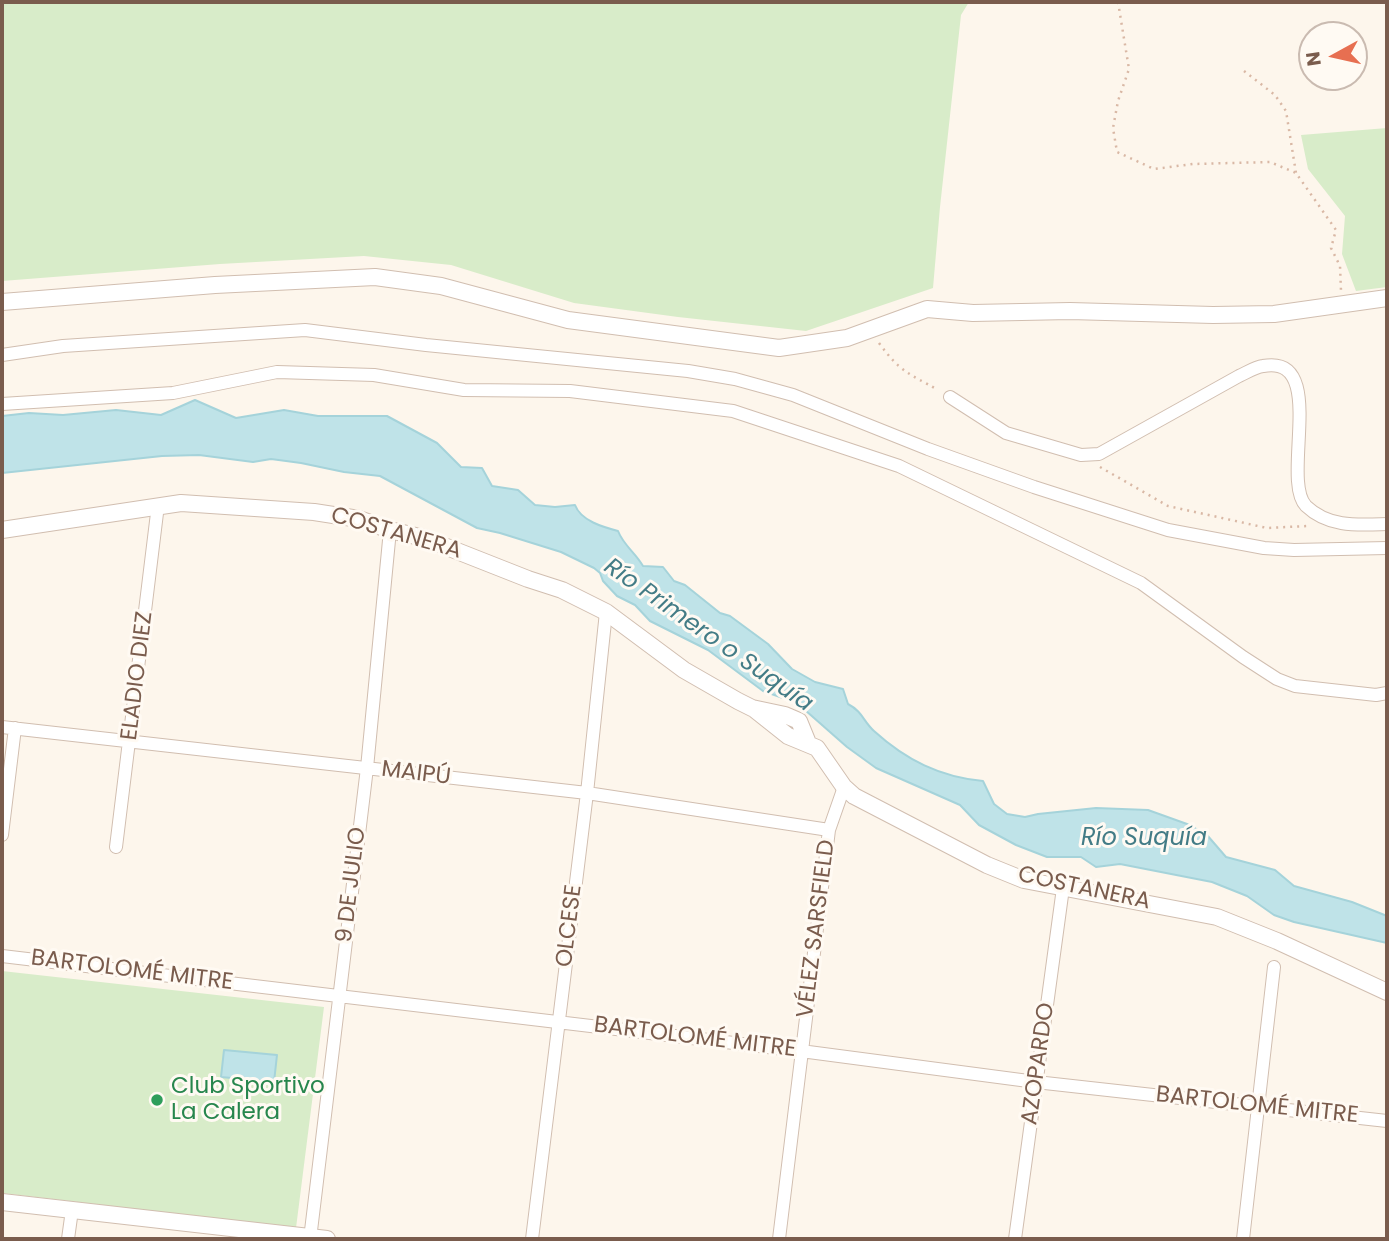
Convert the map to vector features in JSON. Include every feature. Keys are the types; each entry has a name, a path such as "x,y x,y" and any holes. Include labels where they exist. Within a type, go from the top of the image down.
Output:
{"street":[{"path":"2,302 215,285 375,277 441,286 568,320 756,346 793,347 870,331 927,309 973,313 1070,311 1274,314 1387,298"},
{"path":"2,355 63,346 305,330 426,345 688,370 793,395 928,449 1168,530 1264,548 1387,548"},
{"path":"950,397 1006,433 1081,455 1099,454 1239,376 1262,366 1279,365 1289,370 1296,380 1299,413 1298,485 1304,504 1339,524 1387,524"},
{"path":"2,404 173,393 277,372 374,375 464,390 570,391 733,411 899,466 1141,583 1277,680 1295,686 1376,695 1387,693"},
{"name":"COSTANERA","path":"2,530 181,503 314,512 359,519 424,538 562,590 606,612 684,670 752,708 794,718 802,725 808,743 827,759 844,787 863,801 987,865 1024,880 1217,917 1277,941 1387,992"},
{"name":"ELADIO DIEZ","path":"116,847 158,505"},
{"name":"9 DE JULIO","path":"310,1238 368,768 390,530"},
{"name":"OLCESE","path":"532,1239 587,793 606,612"},
{"path":"2,835 8,728"},
{"name":"MAIPÚ","path":"8,728 587,793 830,830"},
{"name":"VÉLEZ SARSFIELD","path":"779,1239 830,830 844,787"},
{"name":"AZOPARDO","path":"1015,1239 1063,888"},
{"name":"BARTOLOMÉ MITRE","path":"2,956 801,1051 1036,1082 1387,1121"},
{"path":"1243,1239 1274,967"},
{"path":"2,1202 327,1239"},
{"path":"68,1239 72,1210"}],"path":[{"path":"1118,2 1129,69 1118,101 1113,128 1117,152 1154,169 1193,164 1270,162 1296,173"},
{"path":"1244,71 1275,95 1286,111 1296,173 1336,230 1331,248 1340,266 1342,305"},
{"path":"870,331 895,364 909,376 950,397"},
{"path":"1081,455 1168,506 1267,528 1339,524"}],"green space":[{"path":"2,2 969,2 961,15 933,288 806,331 574,303 451,265 364,256 2,281"},
{"path":"1387,128 1387,287 1356,291 1342,254 1345,216 1308,169 1301,135"},
{"name":"Club Sportivo La Calera","path":"2,971 324,1007 296,1228 2,1193"}],"water":[{"name":"Río Suquía","path":"195,400 236,418 284,410 318,416 387,416 437,443 461,467 482,468 492,486 518,490 535,505 575,505 587,519 618,531 643,566 663,567 674,581 685,585 720,613 730,616 768,644 792,669 815,682 843,689 848,704 857,710 874,731 911,759 952,776 983,781 994,804 1007,814 1025,817 1096,808 1148,810 1187,824 1207,835 1226,857 1275,870 1294,886 1352,902 1387,916 1387,943 1294,922 1274,915 1247,896 1212,882 1120,864 1096,867 1081,857 1047,857 1016,845 979,825 960,805 876,768 847,747 797,703 763,691 708,650 650,621 635,605 617,596 594,568 561,552 477,528 380,476 271,459 253,462 199,455 162,456 2,473 2,416 29,413 63,415 116,410 161,415"},
{"path":"224,1050 277,1055 274,1082 221,1077"}],"place":[{"name":"Club Sportivo La Calera","path":"157,1100"}],"water label":[{"name":"Río Primero o Suquía","path":"708,636"}]}
